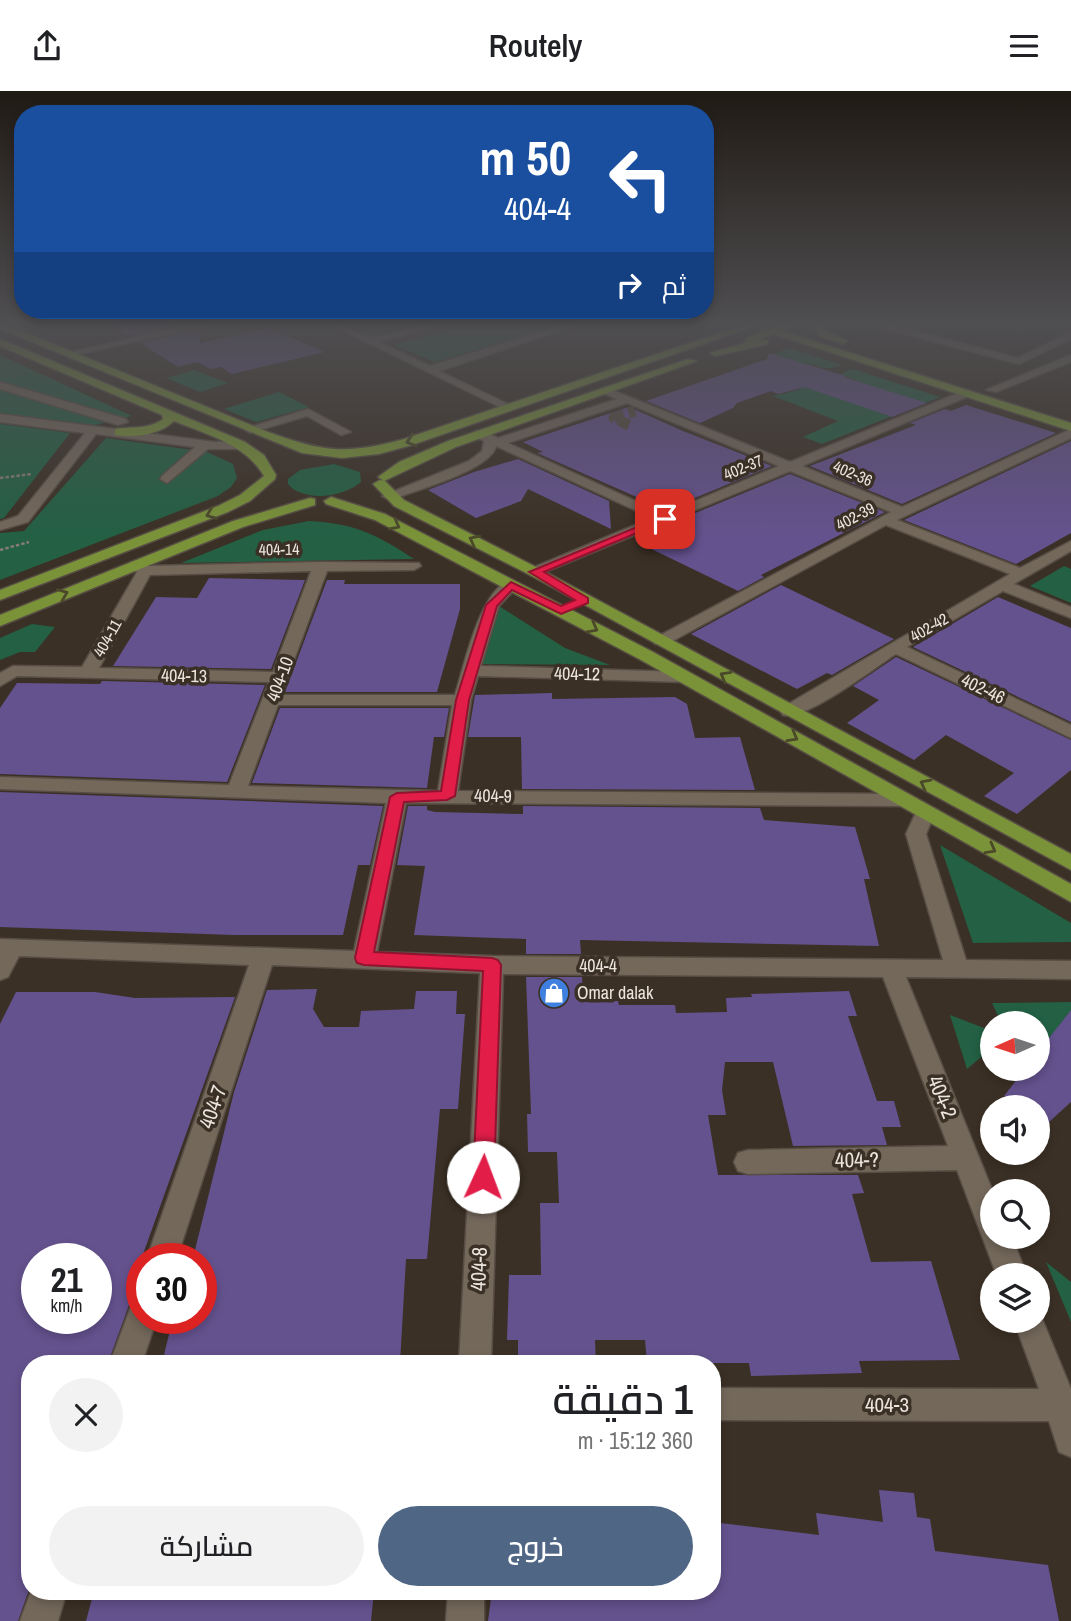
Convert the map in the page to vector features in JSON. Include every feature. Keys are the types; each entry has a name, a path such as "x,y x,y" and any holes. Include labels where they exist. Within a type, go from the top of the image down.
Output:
{"main road":[{"path":"123,393 241,445 260,457 272,474 272,489 278,494 310,502"},
{"path":"166,393 299,448 356,456 378,464 377,488"},
{"path":"294,460 393,447 551,393"},
{"path":"0,621 140,568 250,519 310,502 331,501 377,488 403,464 489,438 601,393"},
{"path":"1003,393 1071,414"},
{"path":"965,394 1071,427"},
{"path":"119,432 158,427 169,419 167,412"},
{"path":"0,595 232,505 272,474"},
{"path":"377,488 1071,863"},
{"path":"331,501 380,517 561,611 1071,894"},
{"path":"561,611 584,601"}],"street":[{"path":"27,393 112,420 158,427"},
{"path":"478,393 508,408"},
{"name":"402-36","path":"613,393 628,399 641,409 902,512"},
{"name":"402-37","path":"535,572 965,394"},
{"path":"489,438 628,399"},
{"path":"250,429 308,412 345,432"},
{"path":"0,418 205,445 241,445"},
{"path":"0,526 23,519 94,429"},
{"name":"402-39","path":"661,641 885,520 1071,433"},
{"path":"377,488 473,464 488,453 489,438"},
{"path":"489,438 665,519"},
{"path":"167,479 205,445"},
{"path":"885,520 1022,574"},
{"name":"402-42","path":"789,711 1071,545"},
{"path":"1054,555 1071,561"},
{"name":"404-10","path":"236,792 321,566"},
{"name":"404-14","path":"140,568 414,566"},
{"name":"404-11","path":"0,681 12,671 87,674 140,568"},
{"path":"447,796 462,700 492,605 511,585"},
{"path":"1003,585 1071,613"},
{"name":"402-46","path":"895,647 1071,732"},
{"name":"404-12","path":"471,671 684,677"},
{"name":"404-13","path":"87,674 281,677"},
{"path":"272,700 462,700"},
{"name":"404-9","path":"0,783 397,797 902,800"},
{"path":"364,958 397,797"},
{"path":"925,813 916,834 957,969"},
{"path":"0,971 6,947"},
{"name":"404-4","path":"6,947 364,958 492,965 1071,970"},
{"name":"404-7","path":"167,1243 264,956"},
{"name":"404-8","path":"475,1355 492,965"},
{"name":"404-2","path":"891,968 980,1193"},
{"name":"404-?","path":"748,1162 967,1159"},
{"path":"1034,1333 1061,1405 1071,1440"},
{"path":"129,1355 136,1334"},
{"name":"404-3","path":"721,1404 1061,1405"},
{"path":"39,1621 46,1600"},
{"path":"465,1621 466,1600"}],"path":[{"path":"0,478 39,473"},
{"path":"0,550 29,542"}],"green space":[{"path":"0,393 83,393 132,416 95,425 0,413"},
{"path":"274,393 282,393 309,407 256,422 224,409"},
{"path":"784,393 832,393 886,415 920,401 895,393 929,393 940,397 822,444 803,437 838,421 773,396"},
{"path":"0,424 70,433 4,518 0,519"},
{"path":"106,438 207,452 233,464 237,478 231,487 218,496 0,580 0,533 24,531"},
{"path":"334,464 360,472 361,482 345,491 324,496 304,494 288,484 288,479 300,470"},
{"path":"309,521 339,524 365,532 414,559 181,563 263,530"},
{"path":"1064,566 1071,569 1071,603 1030,586"},
{"path":"491,601 565,648 610,665 480,664"},
{"path":"32,624 55,627 35,652 20,652 0,660 0,638"},
{"path":"940,845 1071,923 1071,942 973,943"},
{"path":"1071,1002 1071,1010 1050,1037 1050,1011 996,1011 992,1003"},
{"path":"950,1015 980,1026 980,1058 967,1069"},
{"path":"1050,1265 1071,1282 1071,1322 1050,1272"}],"building":[{"path":"668,393 764,393 737,403 733,408 700,423 646,401"},
{"path":"824,393 896,393 927,403 892,417"},
{"path":"966,405 1056,433 902,504 810,466 916,425 910,423 945,409 951,411"},
{"path":"629,407 772,466 666,510 537,453 543,452 523,442"},
{"path":"1071,441 1071,533 1016,564 904,520"},
{"path":"518,459 609,501 611,529 528,489 521,501 476,518 428,490"},
{"path":"790,474 885,512 761,575 764,577 738,591 635,541 689,521 683,518"},
{"path":"209,578 305,580 271,669 113,666 156,597 197,598"},
{"path":"327,580 345,580 344,584 460,584 460,609 437,692 285,692"},
{"path":"781,585 894,639 832,675 827,673 797,689 691,634"},
{"path":"998,597 1071,628 1071,722 913,647"},
{"path":"896,657 1071,740 1071,770 1017,814 984,796 1014,773 946,735 914,760 847,723 879,700 853,686"},
{"path":"102,681 265,685 227,782 0,774 0,708 17,683 100,684"},
{"path":"552,693 552,699 675,697 687,704 695,738 740,737 755,790 522,789 521,737 468,737 475,695"},
{"path":"280,708 449,708 444,737 434,737 427,788 252,783"},
{"path":"0,792 383,806 370,865 358,865 343,935 234,935 0,927"},
{"path":"408,806 427,806 427,810 435,812 523,814 523,806 760,808 764,820 855,827 870,879 864,879 879,946 580,940 581,954 526,954 526,939 414,935 425,866 397,865"},
{"path":"526,977 582,977 584,1002 618,1001 619,1005 675,1005 676,1013 727,1012 726,998 752,997 751,994 849,991 857,1016 848,1016 877,1101 894,1101 901,1127 882,1127 887,1145 793,1146 773,1062 725,1062 722,1090 726,1115 708,1115 718,1175 858,1175 864,1193 852,1194 871,1262 931,1261 960,1360 859,1361 862,1373 751,1376 749,1363 721,1363 721,1355 646,1355 645,1340 595,1340 596,1355 518,1355 518,1340 507,1340 509,1275 541,1275 540,1203 559,1203 557,1152 528,1152 527,1114 531,1114"},
{"path":"317,989 313,1009 324,1027 359,1027 361,1011 414,1009 416,991 457,991 456,1014 465,1014 458,1109 440,1109 427,1259 406,1259 400,1355 164,1355 169,1334 217,1334 217,1243 197,1243 234,1092 267,990"},
{"path":"16,992 95,992 135,998 235,997 147,1243 126,1243 126,1313 111,1355 21,1355 21,1600 25,1600 18,1621 0,1621 0,1024"},
{"path":"1071,1010 1071,1102 1050,1121 1050,1095 1005,1095 1016,1081 1050,1081 1050,1037"},
{"path":"879,1490 914,1493 917,1517 930,1519 935,1551 1048,1565 1059,1621 488,1621 491,1600 721,1600 721,1523 819,1535 816,1513 883,1522"},
{"path":"92,1600 373,1600 371,1621 86,1621"}],"tunnel":[{"path":"629,425 614,418 635,411"}],"place":[{"name":"Omar dalak","path":"554,993"}],"route":[{"path":"483,1177 492,965 364,958 397,797 447,796 462,700 492,605 499,597 511,585 561,611 584,601 535,572 665,519"}]}
